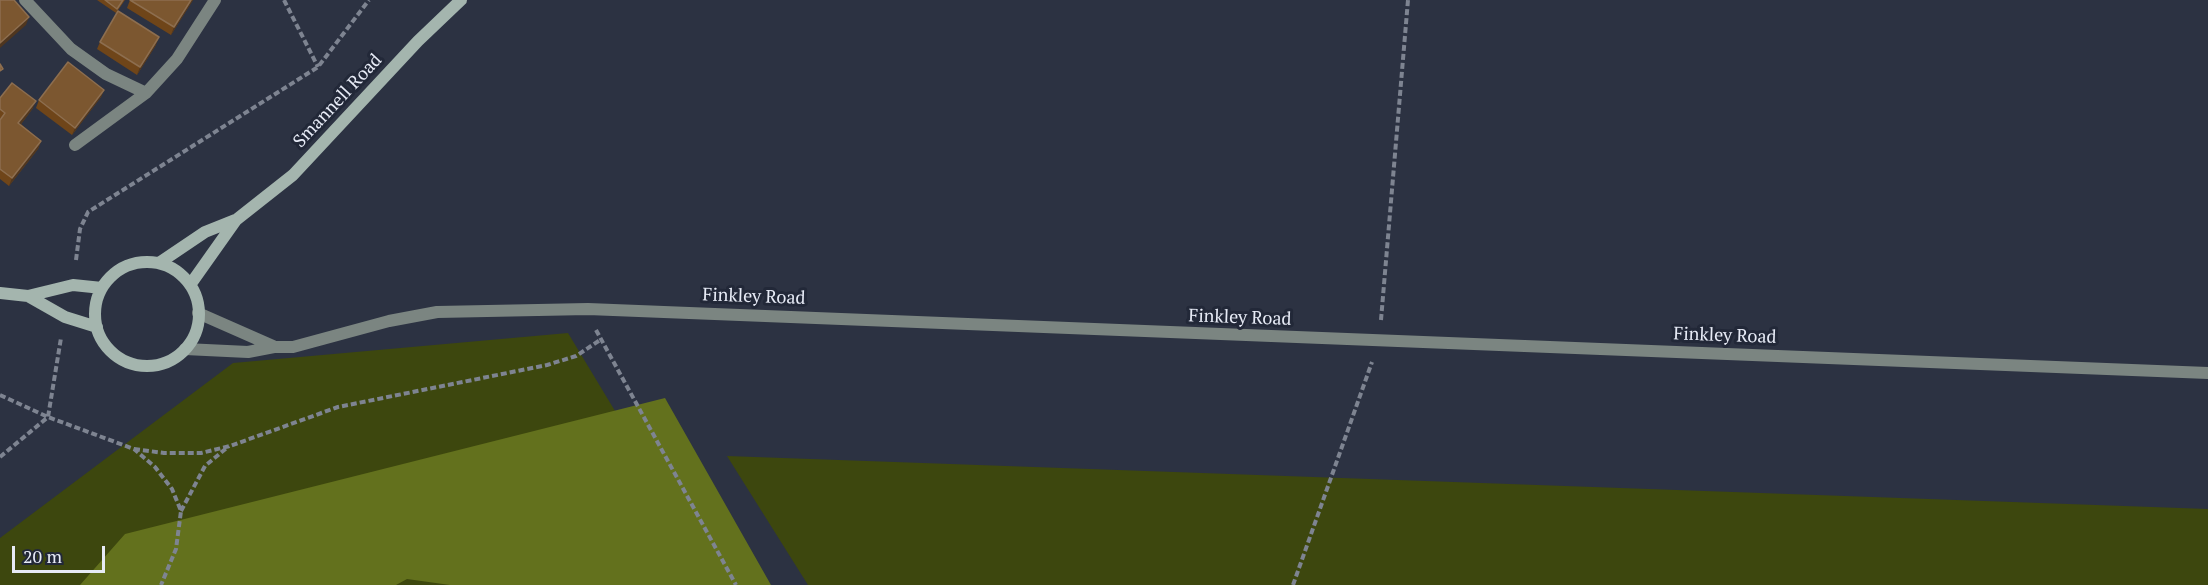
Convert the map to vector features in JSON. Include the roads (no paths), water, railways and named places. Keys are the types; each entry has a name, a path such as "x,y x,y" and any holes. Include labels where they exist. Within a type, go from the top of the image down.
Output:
{"street":[{"path":"25,0 70,49 106,74 146,93"},
{"path":"75,145 146,93 177,59 215,0"},
{"name":"Smannell Road","path":"190,285 236,220 293,175 418,41 461,0"},
{"name":"Smannell Road","path":"159,263 205,232 236,220"},
{"path":"141,262 159,263 176,271 190,285 196,297 198,313 196,332 179,356 162,364 143,366 129,363 113,354 101,340 94,318 96,300 102,288 117,271 141,262"},
{"path":"0,293 28,296 73,285 102,288"},
{"path":"28,296 65,316 97,327"},
{"name":"Finkley Road","path":"185,349 248,352 274,347 293,347 389,321 437,312 588,309 2208,373"},
{"name":"Finkley Road","path":"198,313 274,347"}]}
